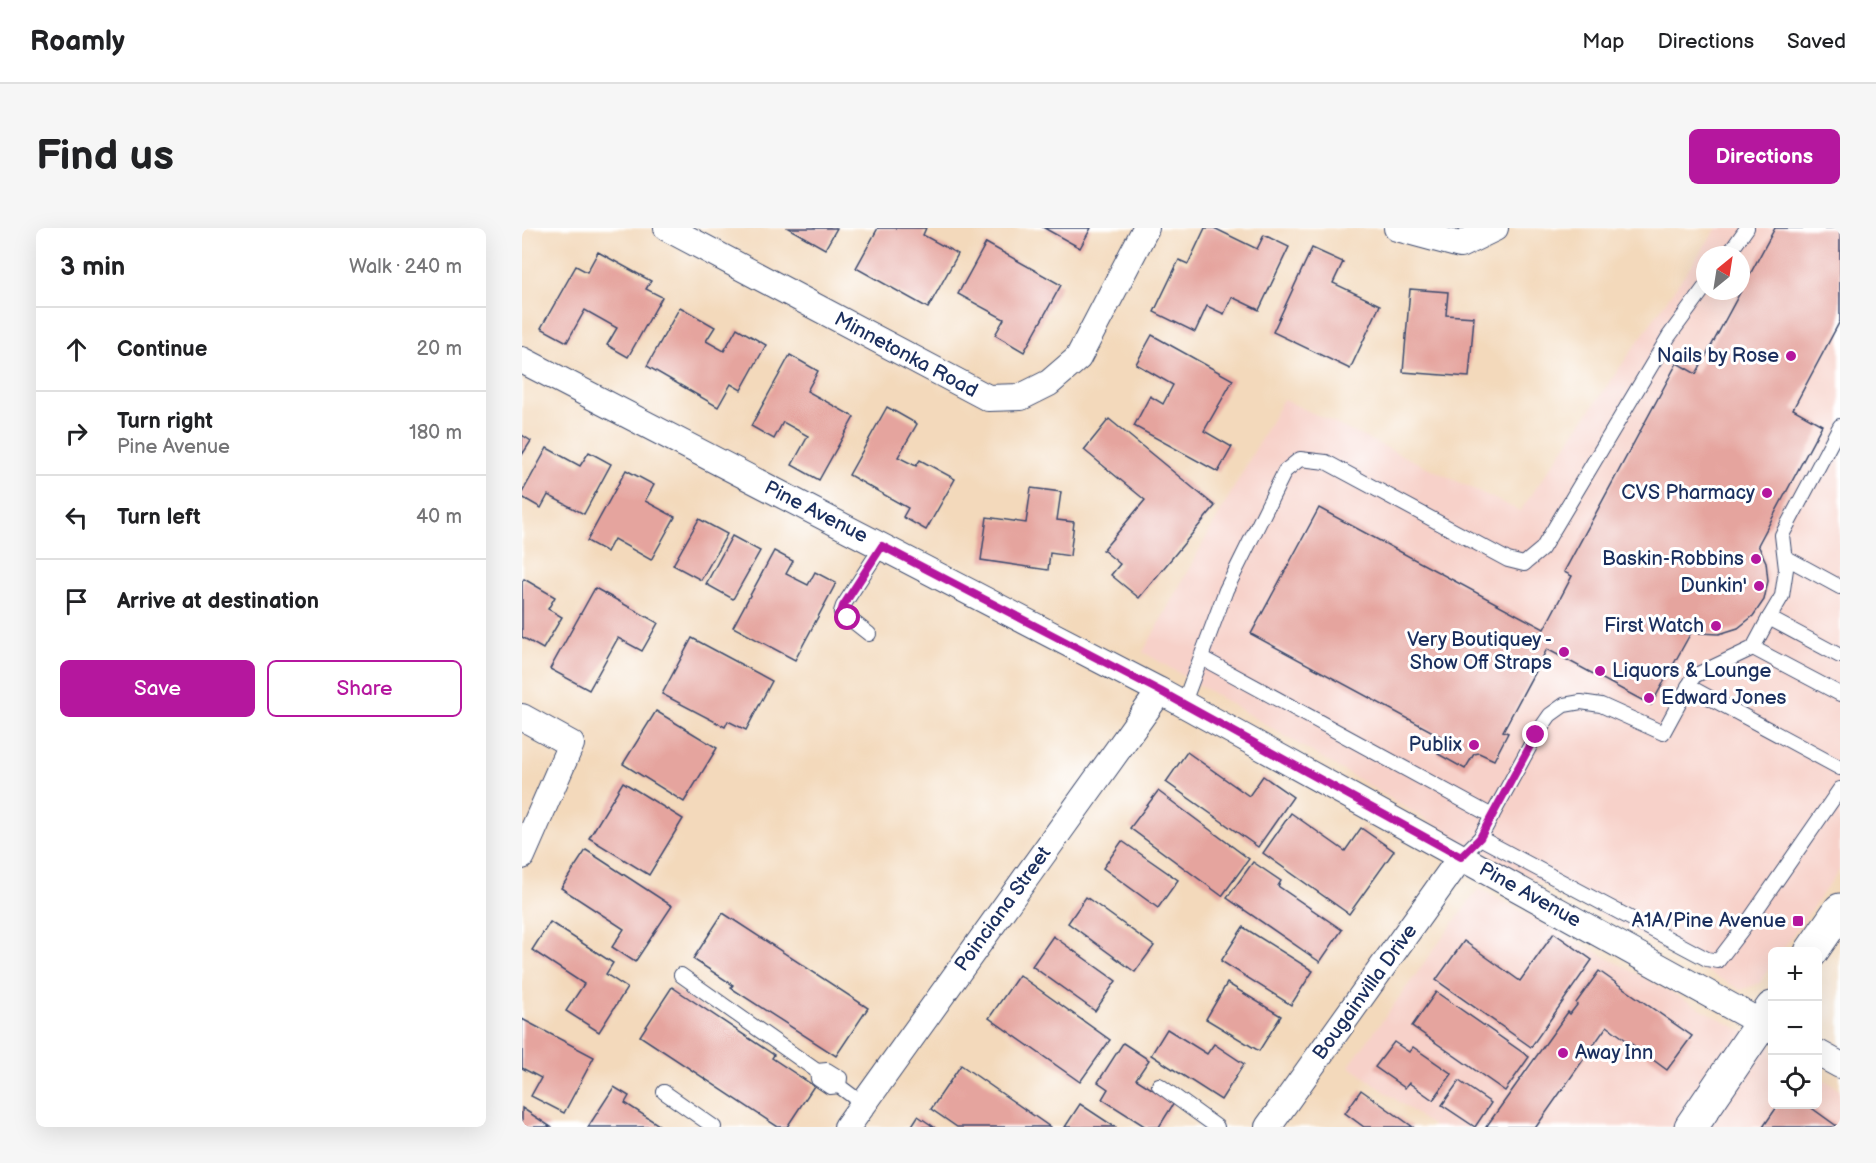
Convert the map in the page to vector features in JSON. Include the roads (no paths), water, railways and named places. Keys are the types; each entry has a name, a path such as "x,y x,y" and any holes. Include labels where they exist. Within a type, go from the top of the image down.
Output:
{"main road":[{"path":"1814,947 1840,910"},
{"path":"1691,1127 1768,1021"}],"street":[{"name":"Minnetonka Road","path":"667,228 987,398 1021,397 1049,383 1078,358 1146,228"},
{"path":"1397,228 1460,245 1495,228"},
{"name":"Pine Avenue","path":"522,360 1160,691 1461,857 1768,1019"},
{"name":"Poinciana Street","path":"847,1127 1160,691"},
{"path":"522,717 571,744 522,856"},
{"name":"Bougainvilla Drive","path":"1268,1127 1461,857"},
{"path":"1822,1055 1840,1065"}],"lane":[{"path":"1734,246 1747,228"},
{"path":"1183,705 1231,580 1285,471 1300,459 1326,462 1508,560 1524,564 1542,549 1669,336 1696,298"},
{"path":"1461,857 1480,838 1536,735 1550,715 1564,705 1581,702 1601,705 1663,734 1694,676 1753,648 1782,596 1786,569 1782,535 1840,426"},
{"path":"869,634 841,612 882,546"},
{"path":"1785,557 1840,587"},
{"path":"1769,618 1840,656"},
{"path":"1753,648 1840,694"},
{"path":"1202,658 1492,816"},
{"path":"1688,686 1840,768"},
{"path":"1480,838 1707,959 1718,961 1750,919 1840,789"},
{"path":"681,975 817,1071 827,1070 840,1078 839,1086 863,1104"},
{"path":"1160,1085 1217,1127"},
{"path":"664,1092 714,1127"}],"place":[{"name":"Nails by Rose","path":"1791,356"},
{"name":"CVS Pharmacy","path":"1767,493"},
{"name":"Baskin-Robbins","path":"1756,559"},
{"name":"Dunkin'","path":"1759,586"},
{"name":"First Watch","path":"1716,626"},
{"name":"Very Boutiquey - Show Off Straps","path":"1564,652"},
{"name":"Liquors & Lounge","path":"1600,671"},
{"name":"Edward Jones","path":"1649,698"},
{"name":"Publix","path":"1474,745"},
{"name":"A1A/Pine Avenue","path":"1798,921"},
{"name":"Away Inn","path":"1563,1053"}]}
